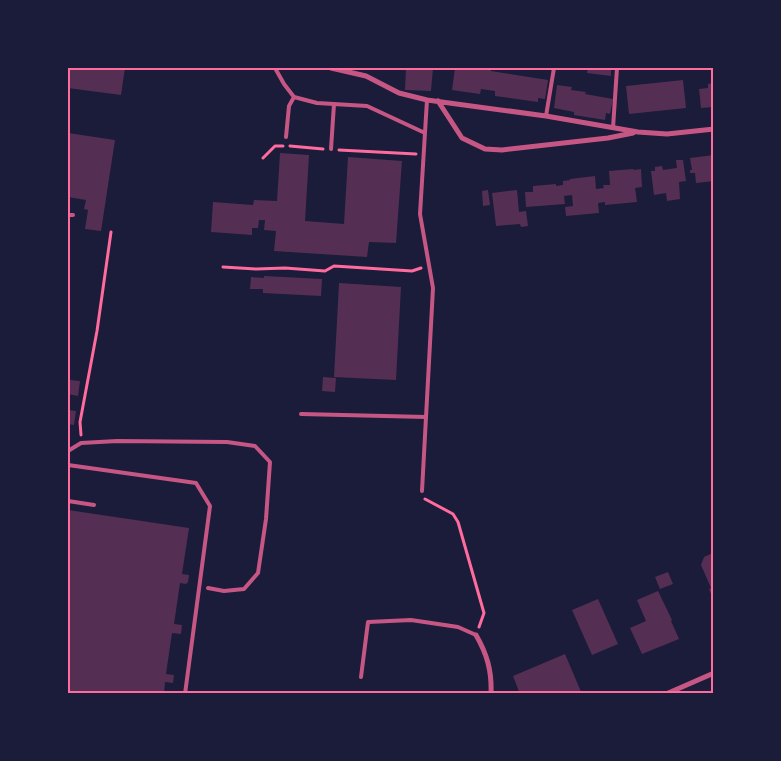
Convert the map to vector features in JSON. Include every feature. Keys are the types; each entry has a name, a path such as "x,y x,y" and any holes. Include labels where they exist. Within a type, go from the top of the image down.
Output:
{"street":[{"path":"331,68 366,76 398,93 427,100 546,116 638,132 667,134 714,129"},
{"path":"438,101 462,138 485,149 502,150 608,138 638,132"},
{"path":"476,634 484,648 489,666 491,694"},
{"path":"666,694 714,673"}],"lane":[{"path":"275,68 294,97 317,103 367,106 425,133"},
{"path":"546,116 554,68"},
{"path":"613,128 617,68"},
{"path":"286,137 289,106 294,97"},
{"path":"422,491 433,288 420,214 427,100"},
{"path":"332,149 334,104"},
{"path":"68,214 73,215"},
{"path":"301,414 426,417"},
{"path":"68,451 81,444 116,441 227,442 254,446 270,462 266,519 258,573 244,589 224,591 208,588"},
{"path":"68,465 196,483 210,506 185,694"},
{"path":"68,501 94,505"},
{"path":"361,677 368,622 411,620 458,627 476,634"}],"path":[{"path":"81,444 80,422 97,330 111,232"},
{"path":"223,267 325,271 334,266 412,271 429,265"},
{"path":"422,491 425,499 453,514 458,522 484,613 476,634"}],"building":[{"path":"68,68 125,68 121,95 68,88"},
{"path":"406,68 433,68 431,91 405,90"},
{"path":"455,68 484,70 484,68 491,68 491,71 548,80 545,99 538,98 538,102 495,96 495,91 481,89 480,94 452,90"},
{"path":"588,68 611,68 611,76 587,73"},
{"path":"683,80 686,108 629,114 626,86"},
{"path":"714,83 714,107 701,108 699,89 708,88 708,84"},
{"path":"557,85 572,87 571,90 586,92 585,94 613,99 610,114 606,113 605,120 574,115 574,112 554,108"},
{"path":"68,133 115,140 101,231 85,229 88,210 84,209 86,200 68,197"},
{"path":"280,153 309,155 305,221 344,224 348,157 402,161 396,243 369,242 367,257 274,251 276,231 264,230 265,220 259,220 258,228 252,228 252,235 211,232 213,202 253,205 254,200 277,201"},
{"path":"714,155 714,181 696,183 695,173 690,173 690,170 692,170 690,158"},
{"path":"676,160 683,160 686,181 679,182 680,199 667,201 666,193 654,195 651,171 655,171 655,167 662,166 663,170 677,168"},
{"path":"641,169 642,187 635,188 637,202 605,205 605,202 598,203 599,213 566,216 565,207 573,206 572,195 564,196 565,204 526,207 525,192 533,192 533,186 563,185 563,181 570,179 595,176 596,189 604,188 603,185 610,185 609,171"},
{"path":"488,190 490,205 483,206 482,191"},
{"path":"517,190 519,212 526,211 528,226 521,227 520,224 496,226 492,193"},
{"path":"264,276 322,279 321,296 263,293 263,289 250,289 251,277 264,278"},
{"path":"339,283 401,287 396,380 334,377"},
{"path":"68,377 70,380 80,381 78,396 68,394"},
{"path":"323,377 336,378 335,392 322,391"},
{"path":"68,410 76,411 74,425 68,424"},
{"path":"68,510 189,528 182,574 189,575 188,582 186,584 180,583 174,624 182,625 181,634 172,633 166,674 174,675 173,683 165,682 164,694 68,694"},
{"path":"713,553 713,599 709,589 711,588 701,565 704,557"},
{"path":"668,572 673,584 660,589 655,577"},
{"path":"658,591 679,639 642,654 630,628 646,621 637,600"},
{"path":"598,599 618,644 592,655 572,610"},
{"path":"565,654 582,694 520,694 513,676"}]}
